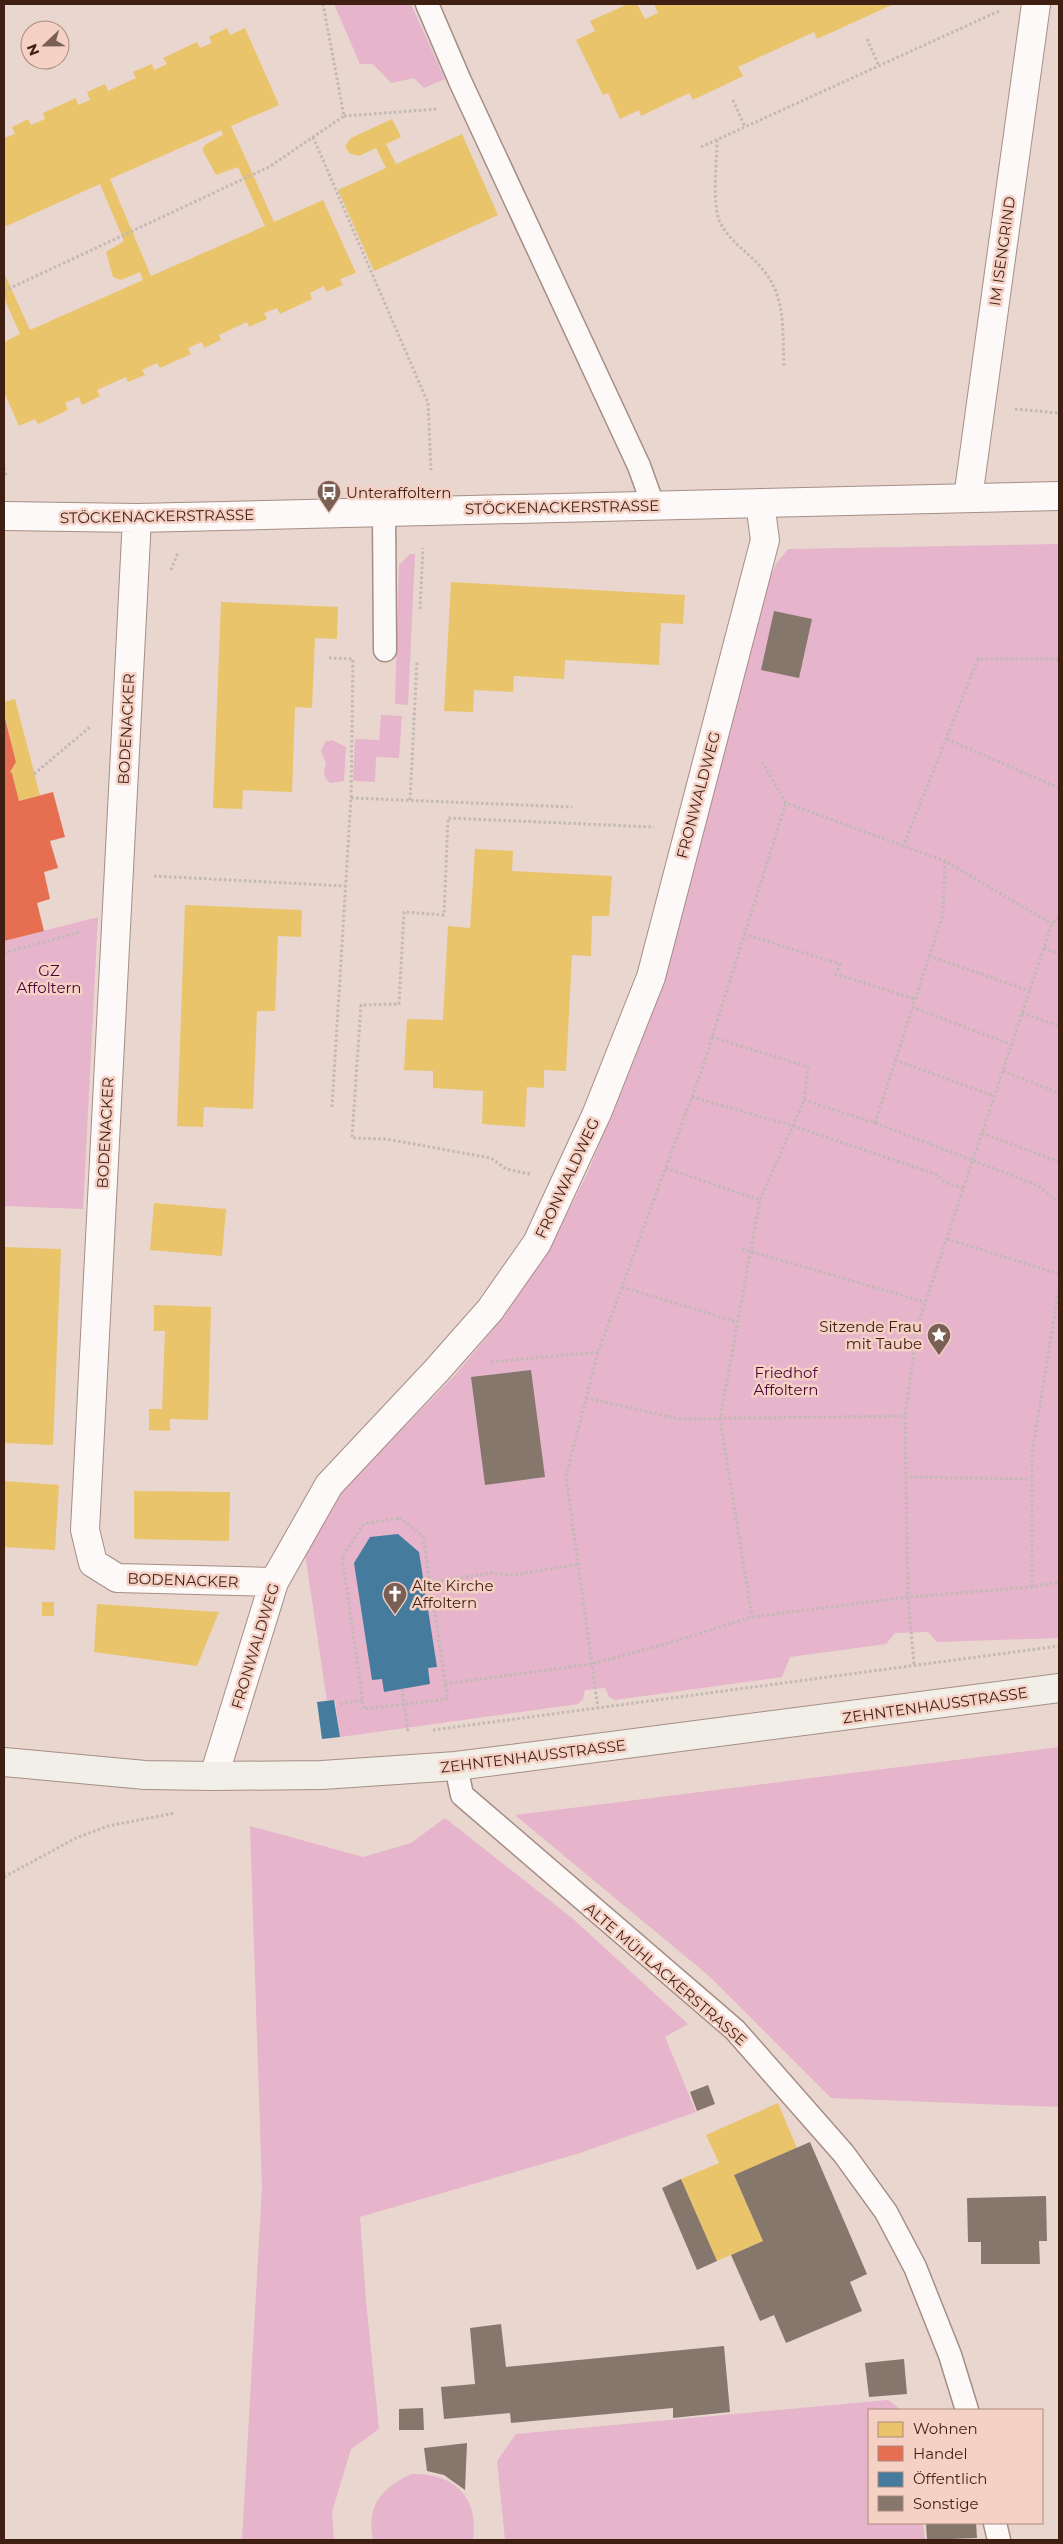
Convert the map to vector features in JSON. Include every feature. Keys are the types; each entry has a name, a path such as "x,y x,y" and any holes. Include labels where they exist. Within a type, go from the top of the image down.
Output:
{"street":[{"name":"IM ISENGRIND","path":"968,498 1036,4"},
{"name":"STÖCKENACKERSTRASSE","path":"4,516 137,518 1059,496"},
{"name":"FRONWALDWEG","path":"214,1776 274,1582 329,1485 461,1344 490,1310 537,1243 598,1113 651,977 765,540 760,503"},
{"name":"BODENACKER","path":"137,518 85,1530 94,1563 116,1578 274,1582"},
{"name":"ZEHNTENHAUSSTRASSE","path":"4,1762 145,1775 214,1776 322,1775 456,1766 1059,1688"}],"lane":[{"path":"427,4 460,81 634,457 653,505"},
{"path":"384,512 385,650"},
{"name":"ALTE MÜHLACKERSTRASSE","path":"456,1766 462,1795 734,2030 844,2154 886,2212 915,2267 950,2355 967,2409"},
{"path":"995,2524 999,2540"}],"path":[{"path":"323,4 344,116"},
{"path":"701,147 1000,10"},
{"path":"867,39 879,66"},
{"path":"733,100 745,127"},
{"path":"4,291 269,167 344,116 441,109"},
{"path":"313,137 428,402 431,470"},
{"path":"718,140 716,212 726,234 771,278 777,290 782,305 784,366"},
{"path":"1010,411 1018,408 1059,413"},
{"path":"4,468 6,475"},
{"path":"419,616 423,548"},
{"path":"410,800 417,654"},
{"path":"328,658 353,659 351,798 332,1107"},
{"path":"903,846 978,659 1059,659"},
{"path":"34,774 95,724"},
{"path":"947,738 1059,788"},
{"path":"762,762 786,803 944,861 1052,924"},
{"path":"351,798 572,806"},
{"path":"598,1709 566,1476 598,1352 692,1097 786,803"},
{"path":"565,1182 506,1169 491,1158 386,1139 352,1138 361,1006 399,1004 404,912 444,915 448,818 690,828"},
{"path":"875,1123 943,914 944,861"},
{"path":"119,875 345,886"},
{"path":"914,1664 908,1597 905,1416 918,1324 1052,924 1059,916"},
{"path":"744,934 840,964 836,974 915,999"},
{"path":"1044,948 1059,954"},
{"path":"929,956 1030,991"},
{"path":"912,1007 1012,1045"},
{"path":"1022,1013 1059,1026"},
{"path":"712,1037 808,1067 804,1100 760,1200 720,1419 752,1617"},
{"path":"895,1060 994,1096"},
{"path":"1003,1071 1059,1093"},
{"path":"692,1097 793,1126 938,1175 944,1182 963,1188"},
{"path":"804,1100 875,1123 972,1159 1037,1185 1059,1202"},
{"path":"982,1133 1059,1162"},
{"path":"666,1168 760,1200"},
{"path":"947,1239 1059,1274"},
{"path":"742,1249 926,1302"},
{"path":"622,1287 737,1322"},
{"path":"1032,1587 1032,1453 1059,1288"},
{"path":"461,1344 491,1362 598,1352"},
{"path":"586,1398 680,1419 905,1416"},
{"path":"905,1477 1031,1478"},
{"path":"399,1518 423,1536 445,1684 448,1699 364,1709 342,1557 364,1524 399,1518"},
{"path":"431,1582 492,1573 513,1575 579,1564"},
{"path":"445,1684 591,1664 662,1645 752,1617 908,1597 1032,1587 1059,1582"},
{"path":"427,1731 1059,1646"},
{"path":"402,1689 408,1733"},
{"path":"340,1704 362,1700"},
{"path":"399,1734 418,1732"},
{"path":"4,1877 76,1838 108,1826 180,1812"}],"green space":[{"path":"334,4 411,4 445,79 424,88 414,78 391,83 373,64 360,64"},
{"name":"Friedhof Affoltern","path":"1059,544 1059,1638 937,1642 928,1632 895,1633 886,1644 790,1657 782,1677 615,1700 609,1697 605,1688 585,1690 583,1699 578,1704 340,1737 335,1700 327,1701 305,1554 322,1521 346,1486 455,1375 492,1331 539,1264 588,1172 638,1050 665,970 689,889 767,586 776,564 788,549"},
{"path":"410,554 415,554 408,705 395,704 399,565"},
{"path":"381,715 402,716 399,758 376,757 375,782 353,781 355,739 379,740"},
{"path":"332,740 346,747 344,781 331,783 325,777 326,763 321,751 325,742"},
{"name":"GZ Affoltern","path":"98,917 83,1209 4,1206 4,941"},
{"path":"1059,1747 1059,2107 831,2098 709,1976 515,1815"},
{"path":"445,1818 572,1918 688,2024 665,2037 696,2112 580,2153 360,2217 366,2301 379,2429 351,2449 332,2512 334,2540 242,2540 262,2188 250,1826 363,1857 411,1843"},
{"path":"888,2400 900,2409 868,2409 868,2524 923,2524 925,2540 505,2540 497,2461 516,2434"},
{"path":"412,2474 441,2478 461,2490 468,2500 472,2511 474,2525 473,2540 373,2540 372,2517 379,2499 392,2485"}],"building: Wohnen":[{"path":"628,4 637,4 645,19 658,13 654,4 894,4 817,39 814,32 738,67 743,76 693,100 689,93 641,116 639,110 620,119 608,93 603,95 576,40 595,31 590,21"},
{"path":"227,28 230,35 245,28 279,105 231,126 274,222 323,200 356,273 340,279 343,285 326,292 324,286 310,293 312,299 280,314 277,308 264,313 267,319 249,327 247,322 219,335 221,340 204,348 202,342 188,348 191,354 160,368 157,363 142,370 145,375 128,382 126,377 97,390 100,396 82,405 79,397 65,403 68,410 38,424 35,419 19,426 4,392 4,342 20,334 4,298 4,273 30,330 143,280 140,272 121,280 113,277 106,252 124,241 100,184 4,227 4,138 15,134 12,127 28,119 31,125 45,119 43,113 76,98 78,105 90,100 87,92 105,84 108,91 136,78 133,72 152,64 154,70 167,64 163,58 197,42 200,48 212,43 209,37","holes":["221,130 223,135 204,146 203,151 216,175 238,167 265,226 151,276 110,179"]},
{"path":"392,119 401,137 386,144 396,164 462,134 498,215 374,271 338,190 386,168 376,148 359,156 349,153 345,146 351,138"},
{"path":"451,582 685,595 683,624 661,623 659,665 565,660 564,679 514,676 513,692 474,690 473,712 444,711"},
{"path":"221,602 338,607 337,639 315,638 312,708 295,707 292,792 243,790 242,809 213,808"},
{"path":"15,699 40,795 19,801 12,773 10,772 16,762 4,711 4,702"},
{"path":"475,849 513,851 512,871 612,876 609,916 592,916 591,956 572,955 566,1071 544,1070 544,1088 527,1087 525,1127 482,1124 483,1091 433,1088 433,1071 404,1070 407,1019 443,1020 448,926 470,928"},
{"path":"185,905 302,910 301,937 278,936 275,1011 257,1011 253,1109 204,1107 203,1127 177,1126"},
{"path":"154,1203 226,1209 222,1256 150,1250"},
{"path":"4,1247 61,1249 53,1445 4,1443"},
{"path":"154,1305 211,1307 208,1420 170,1419 170,1431 149,1430 149,1409 162,1409 165,1331 154,1331"},
{"path":"4,1481 59,1485 55,1550 4,1547"},
{"path":"134,1491 230,1492 229,1541 134,1539"},
{"path":"42,1602 54,1602 54,1616 42,1616"},
{"path":"97,1604 219,1612 197,1666 94,1652"},
{"path":"778,2103 797,2148 734,2175 763,2241 717,2261 681,2179 719,2163 706,2135"}],"building: Handel":[{"path":"4,714 16,762 10,772 12,773 19,801 53,792 65,837 50,841 58,868 44,872 50,899 37,903 44,931 4,941"}],"building: Öffentlich":[{"name":"Alte Kirche Affoltern","path":"398,1534 419,1552 437,1667 428,1668 430,1684 384,1692 382,1679 372,1680 354,1563 370,1537"},
{"path":"334,1700 340,1737 322,1739 317,1702"}],"building: Sonstige":[{"path":"774,611 812,619 799,678 761,670"},
{"path":"531,1370 545,1477 485,1485 471,1377"},
{"path":"708,2085 715,2104 697,2111 690,2092"},
{"path":"810,2142 867,2274 850,2282 862,2311 786,2343 774,2315 760,2321 731,2255 763,2241 734,2175"},
{"path":"681,2179 717,2261 697,2270 662,2188"},
{"path":"1046,2196 1047,2241 1039,2241 1040,2264 981,2264 981,2242 968,2242 967,2198"},
{"path":"501,2324 506,2367 724,2346 730,2412 673,2418 673,2408 511,2423 510,2413 444,2419 441,2387 475,2384 470,2328"},
{"path":"904,2359 907,2394 869,2397 865,2363"},
{"path":"423,2408 424,2430 399,2430 399,2409"},
{"path":"467,2443 465,2490 444,2475 427,2471 424,2448"},
{"path":"926,2524 976,2524 977,2538 927,2540"}],"place":[{"name":"Unteraffoltern","path":"329,513"},
{"name":"Sitzende Frau mit Taube","path":"939,1356"},
{"name":"Alte Kirche Affoltern","path":"395,1615"}]}
